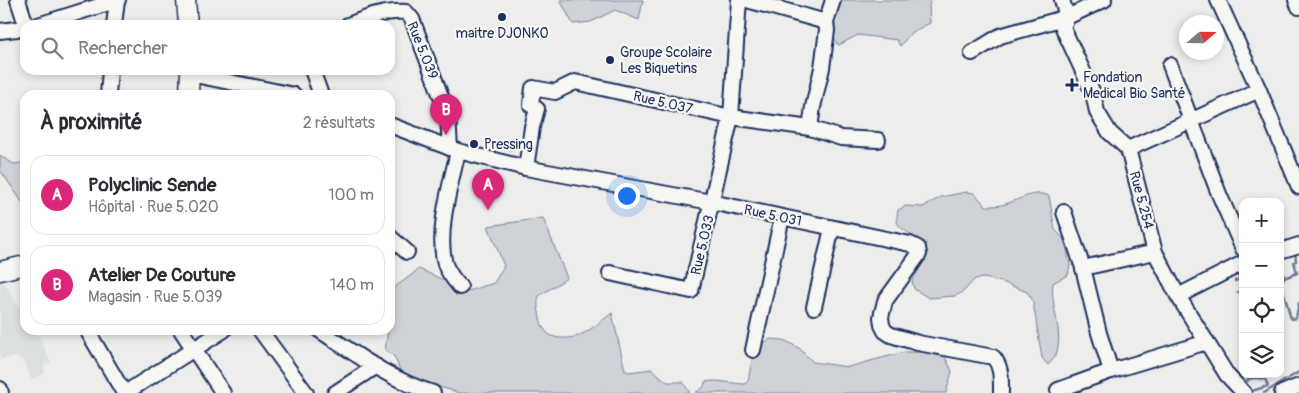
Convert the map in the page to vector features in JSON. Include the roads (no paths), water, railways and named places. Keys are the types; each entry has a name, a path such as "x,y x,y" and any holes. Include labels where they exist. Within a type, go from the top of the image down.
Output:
{"main road":[{"path":"186,0 188,20"},
{"path":"189,90 190,75"},
{"path":"0,271 20,266"}],"street":[{"path":"18,0 23,20"},
{"path":"54,20 117,0 115,20"},
{"name":"Rue 5.033","path":"610,273 691,291 731,118 738,0"},
{"path":"747,0 826,22"},
{"path":"810,128 828,30 826,22 833,0"},
{"path":"1062,0 1067,18 1063,28 1093,93 1097,112 1110,133 1128,149 1259,90"},
{"path":"972,53 1000,36 1067,18 1104,0"},
{"path":"1218,0 1259,90 1299,187"},
{"path":"1296,0 1299,7"},
{"name":"Rue 5.039","path":"362,20 397,11 406,12 412,19 448,114 454,150 443,237 446,266 460,287"},
{"path":"0,30 20,28"},
{"path":"1170,65 1219,194 1240,243"},
{"path":"108,90 110,75"},
{"path":"204,75 271,90"},
{"path":"314,75 319,90"},
{"name":"Rue 5.037","path":"526,168 537,108 531,105 534,88 555,92 575,82 731,118 810,128 842,138 878,140"},
{"name":"Rue 5.031","path":"395,128 454,150 526,168 712,202 910,244 918,248 919,254 885,301 882,317 882,325 885,331 891,335 918,343 993,357 998,363 1001,379 1000,393"},
{"name":"Rue 5.254","path":"1128,149 1155,252 1178,296 1227,375 1244,393"},
{"path":"1064,212 1083,268 1099,333 1111,371"},
{"path":"753,350 782,217"},
{"path":"814,308 832,228"},
{"path":"395,241 407,252"},
{"path":"1284,250 1299,245"},
{"path":"1083,268 1155,252"},
{"path":"1178,296 1239,266"},
{"path":"90,335 124,393 216,335"},
{"path":"184,335 223,393"},
{"path":"264,335 306,393"},
{"path":"327,335 376,366 432,393"},
{"path":"1058,390 1111,371 1207,342"},
{"path":"335,393 376,366"},
{"path":"1282,393 1299,386"},
{"path":"0,389 1,393"}],"waterway":[{"path":"1295,250 1296,261 1294,262 1297,273 1284,278 1281,282 1291,319 1296,318 1299,303"},
{"path":"1235,281 1239,279"},
{"path":"1264,393 1299,372"},
{"path":"1254,378 1265,379 1268,386 1252,391 1246,390 1245,383 1249,379 1254,378"}],"place":[{"name":"maitre DJONKO","path":"502,17"},
{"name":"Groupe Scolaire Les Biquetins","path":"610,60"},
{"name":"Fondation Medical Bio Santé","path":"1072,85"},
{"name":"Atelier De Couture","path":"446,135"},
{"name":"Pressing","path":"474,144"},
{"name":"Polyclinic Sende","path":"488,210"}]}
